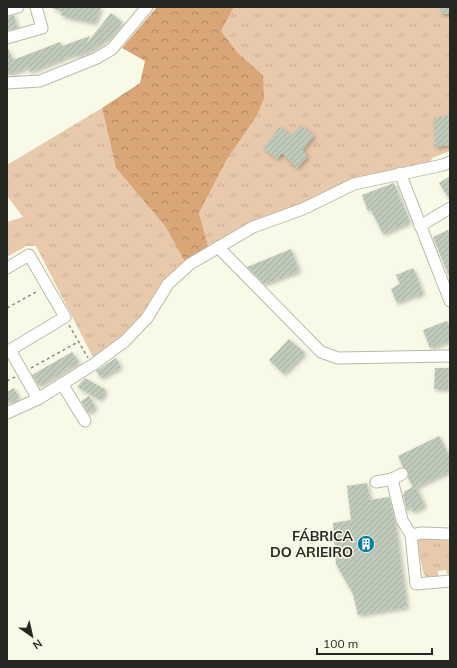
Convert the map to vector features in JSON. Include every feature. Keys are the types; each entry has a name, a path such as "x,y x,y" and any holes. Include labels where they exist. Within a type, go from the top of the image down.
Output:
{"street":[{"path":"7,10 18,7"},
{"path":"7,38 42,28 36,7"},
{"path":"7,83 40,81 97,58 112,49 137,12 147,7"},
{"path":"7,413 38,399 92,365 125,341 147,318 168,284 190,264 252,227 303,209 354,184 443,165 450,162"},
{"path":"400,174 450,301"},
{"path":"420,226 450,208"},
{"path":"218,247 321,352 338,358 450,356"},
{"path":"7,268 29,255 64,317 10,350 38,399"},
{"path":"62,384 85,421"},
{"path":"376,482 397,476 402,520 411,535 416,584 450,581"},
{"path":"411,535 422,533 450,534"}],"path":[{"path":"7,308 42,289"},
{"path":"64,317 92,365"},
{"path":"23,372 78,342"}],"green space":[{"path":"157,7 234,7 221,31 238,53 263,75 264,99 256,117 226,161 199,213 209,249 185,262 165,226 116,168 102,108 140,83 145,61 122,48"},
{"path":"234,7 441,7 439,13 450,14 450,151 432,158 429,165 400,171 209,249 199,213 226,161 256,117 263,75 238,53 221,31"},
{"path":"102,108 116,168 165,226 185,262 144,316 123,339 94,359 36,246 26,246 7,257 7,222 23,217 7,196 7,165"},
{"path":"450,534 450,574 447,574 446,570 438,571 438,576 426,577 423,572 416,538"}],"building":[{"path":"50,7 101,7 95,23 69,18 61,15 62,12"},
{"path":"441,7 450,7 450,14 439,13"},
{"path":"111,13 122,22 111,36 95,48 76,56 75,54 30,72 28,67 8,75 7,46 13,60 60,42 62,46 90,36 86,44"},
{"path":"14,15 17,28 7,31 7,17"},
{"path":"450,116 450,145 435,147 434,117"},
{"path":"301,125 314,136 302,150 308,156 297,168 282,153 277,159 263,148 280,127 291,136"},
{"path":"450,176 450,200 439,183"},
{"path":"394,183 410,222 383,234 371,210 368,211 362,195"},
{"path":"448,230 450,234 450,279 433,237"},
{"path":"291,249 299,271 264,284 247,267"},
{"path":"413,268 423,293 397,303 391,289 400,284 396,275"},
{"path":"447,321 450,328 450,341 430,348 423,330"},
{"path":"289,339 305,353 284,374 269,360"},
{"path":"72,352 79,362 39,386 32,375"},
{"path":"116,358 121,367 101,378 96,371"},
{"path":"435,368 449,368 448,389 434,389"},
{"path":"85,378 106,390 101,400 77,387"},
{"path":"14,388 19,398 7,404 7,392"},
{"path":"89,396 96,408 88,413 81,401"},
{"path":"439,436 450,458 450,471 416,487 425,506 413,512 411,507 407,511 403,494 413,487 408,478 408,471 403,467 398,456"},
{"name":"FÁBRICA DO ARIEIRO","path":"367,483 370,500 389,497 395,521 407,607 358,615 353,594 336,564 333,523 351,520 347,486"}],"place":[{"name":"FÁBRICA DO ARIEIRO","path":"366,544"}]}
